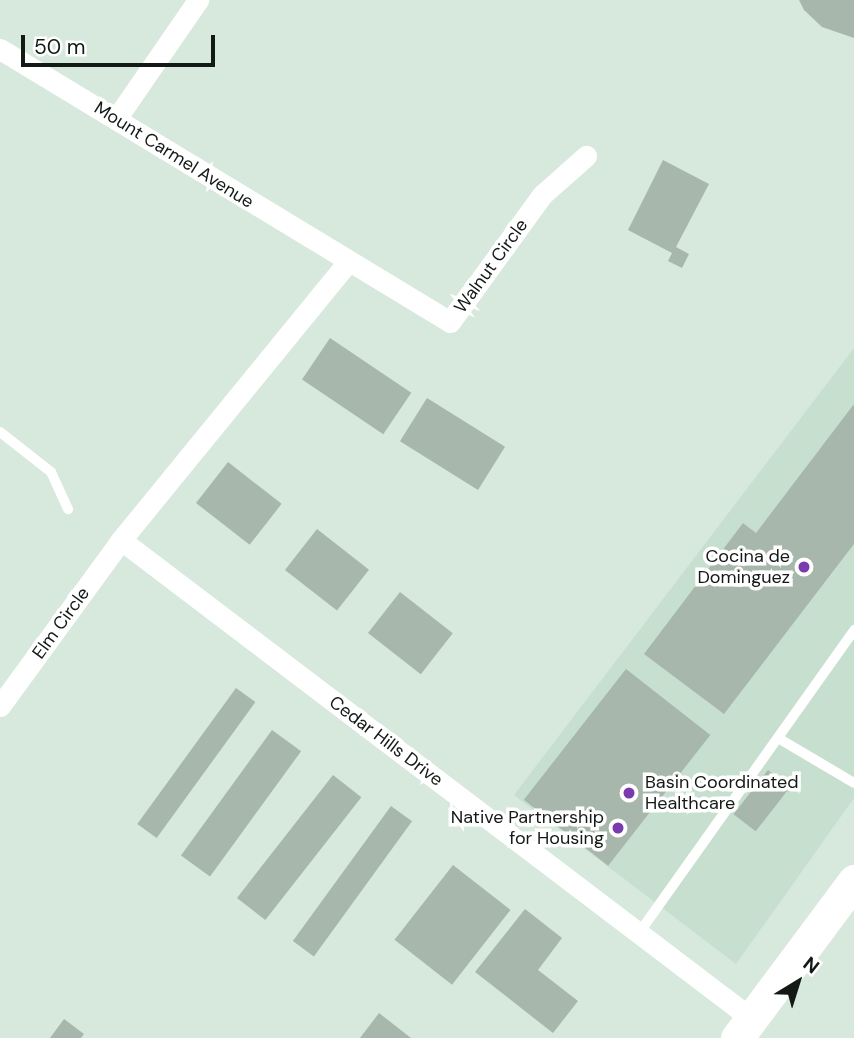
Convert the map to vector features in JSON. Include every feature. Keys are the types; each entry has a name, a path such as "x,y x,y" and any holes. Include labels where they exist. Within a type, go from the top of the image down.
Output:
{"main road":[{"path":"744,1028 854,881"}],"street":[{"path":"116,119 198,0"},
{"name":"Mount Carmel Avenue","path":"0,49 348,262"},
{"name":"Walnut Circle","path":"348,262 450,322 542,195 586,156"},
{"name":"Elm Circle","path":"0,706 121,540 348,262"},
{"name":"Cedar Hills Drive","path":"121,540 639,933 744,1028"}],"lane":[{"path":"0,432 51,472 68,509"},
{"path":"639,933 854,630"},
{"path":"778,738 854,783"}],"shaded area":[{"path":"854,348 854,798 736,964 514,795"}],"building":[{"path":"799,0 854,0 854,38 822,27 804,10"},
{"path":"663,160 709,184 676,247 689,254 682,268 668,261 672,253 628,230"},
{"path":"330,338 411,393 383,434 302,379"},
{"path":"427,398 505,447 478,490 400,441"},
{"path":"854,404 854,544 724,714 644,654 743,523 756,533"},
{"path":"228,462 282,504 250,545 196,503"},
{"path":"317,529 369,570 337,611 285,570"},
{"path":"400,592 453,633 421,674 368,633"},
{"path":"626,669 710,735 608,866 524,800"},
{"path":"236,688 255,702 157,838 137,824"},
{"path":"272,730 301,751 210,877 181,855"},
{"path":"768,770 790,787 756,831 734,814"},
{"path":"333,775 361,797 265,920 237,898"},
{"path":"391,806 412,821 314,956 293,941"},
{"path":"453,865 511,910 452,985 395,940"},
{"path":"525,909 562,938 538,970 578,1001 553,1033 475,972"},
{"path":"379,1013 411,1038 360,1038"},
{"path":"64,1019 84,1034 81,1038 50,1038"}],"place":[{"name":"Cocina de Dominguez","path":"804,567"},
{"name":"Basin Coordinated Healthcare","path":"629,793"},
{"name":"Native Partnership for Housing","path":"618,828"}]}
